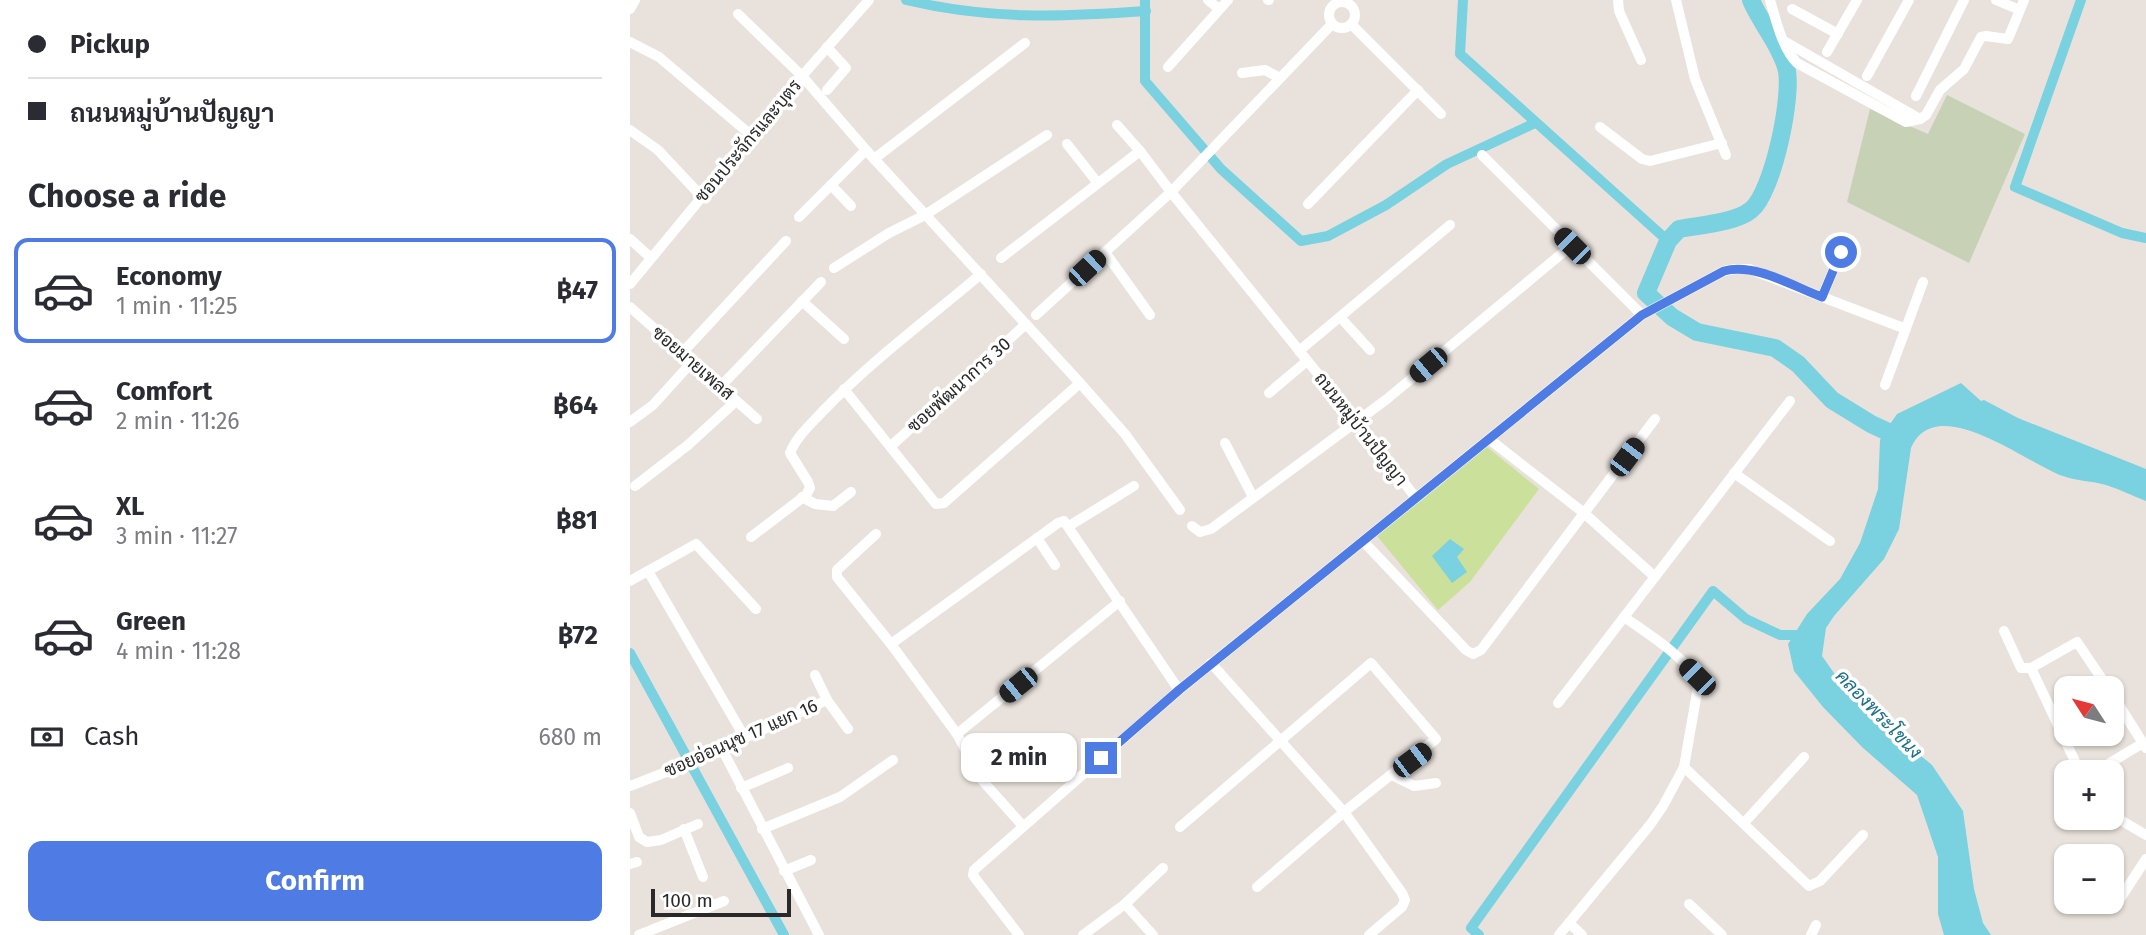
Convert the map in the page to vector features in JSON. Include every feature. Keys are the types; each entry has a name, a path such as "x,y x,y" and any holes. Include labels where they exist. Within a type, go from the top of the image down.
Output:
{"street":[{"path":"630,9 635,0"},
{"name":"ซอนประจักรและบุตร","path":"630,284 802,76 869,0"},
{"path":"1208,0 1219,9"},
{"path":"1168,67 1228,0"},
{"path":"1618,0 1619,11 1641,60"},
{"path":"1676,0 1695,79 1726,155"},
{"path":"1770,0 1784,41 1920,119 1926,115 1940,90 1964,69 1981,37 2008,39 2024,0"},
{"path":"1827,52 1857,0"},
{"path":"1867,76 1909,0"},
{"path":"1916,96 1964,0"},
{"path":"1996,0 2015,8"},
{"path":"1331,2 1352,2 1354,16 1351,24 1339,28 1332,24 1329,16 1331,2"},
{"path":"1792,9 1838,34"},
{"path":"738,14 802,76 874,159 1080,383 1125,434 1180,510"},
{"path":"1036,315 1171,192 1332,24"},
{"path":"1351,24 1441,114"},
{"path":"630,42 659,57 752,136"},
{"path":"874,159 1025,43"},
{"path":"827,47 846,68 827,90"},
{"path":"1242,73 1265,70 1280,78"},
{"path":"1308,204 1418,90"},
{"name":"ถนนหมู่บ้านปัญญา","path":"1019,935 973,872 1211,663 1416,499 1117,125"},
{"path":"1600,127 1642,159 1650,162 1722,143"},
{"path":"630,130 658,150 702,197"},
{"path":"834,268 889,233 925,215 1047,135"},
{"path":"1067,144 1097,182"},
{"path":"799,216 866,150"},
{"path":"1001,258 1140,151"},
{"path":"1482,156 1642,315"},
{"path":"831,185 851,206"},
{"path":"1299,351 1450,225"},
{"path":"630,239 651,258"},
{"path":"682,353 786,241"},
{"path":"1192,526 1200,532 1211,529 1387,399 1572,246"},
{"path":"1105,252 1150,315"},
{"path":"1822,297 1841,252"},
{"path":"1416,499 1642,315 1724,271 1749,269 1906,329"},
{"path":"751,537 810,488 790,453 793,445 811,424 844,390 981,274"},
{"path":"720,387 821,282"},
{"path":"1885,386 1923,282"},
{"path":"802,301 844,339"},
{"name":"ซอยมายเพลส","path":"630,307 757,419"},
{"path":"1339,317 1370,350"},
{"name":"ซอยพัฒนาการ 30","path":"891,446 1026,324"},
{"path":"1269,393 1307,361"},
{"path":"630,422 653,405 692,362"},
{"path":"844,390 936,504 944,503 1080,383"},
{"path":"635,486 688,445 736,401"},
{"path":"1558,702 1790,401"},
{"path":"1363,541 1466,650 1473,654 1481,650 1655,419"},
{"path":"1489,439 1584,513 1654,577"},
{"path":"1225,443 1253,498"},
{"path":"1734,473 1830,541"},
{"path":"1069,526 1134,486"},
{"path":"802,497 823,506 833,506 851,492"},
{"path":"891,645 1064,521 1179,690"},
{"path":"876,534 836,573 957,734 981,779 1023,826"},
{"path":"1037,538 1055,565"},
{"path":"630,582 696,544 756,609"},
{"path":"648,571 745,738"},
{"path":"957,734 1120,601"},
{"path":"1559,935 1650,825 1684,767 1700,686 1697,677 1624,617"},
{"path":"2004,632 2021,668 2031,668 2077,642 2100,676"},
{"path":"1211,663 1344,812 1402,893 1405,901 1402,907 1369,935"},
{"path":"1180,827 1371,663 1436,739 1344,812 1257,887"},
{"path":"2031,668 2073,760"},
{"name":"ซอยอ่อนนุช 17 แยก 16","path":"630,786 697,760 827,700 816,675"},
{"path":"827,700 848,729"},
{"path":"2117,760 2145,745 2124,713"},
{"path":"722,749 818,935"},
{"path":"1744,823 1804,757"},
{"path":"762,829 840,797 893,760"},
{"path":"1684,767 1810,886 1820,881 1863,835"},
{"path":"741,788 788,768"},
{"path":"1392,775 1414,786 1436,783"},
{"path":"630,813 639,837 644,842 661,840 698,824"},
{"path":"2124,822 2146,835"},
{"path":"684,830 703,877"},
{"path":"2124,893 2146,859"},
{"path":"784,871 811,860"},
{"path":"1083,935 1125,904 1163,868"},
{"path":"639,935 724,901"},
{"path":"1125,904 1153,935"},
{"path":"1689,904 1722,935"},
{"path":"1569,923 1582,935"}],"green space":[{"path":"1947,95 2025,134 1969,263 1847,202 1870,109 1928,134"},
{"path":"1487,447 1539,489 1470,582 1438,610 1377,536"}],"water":[{"path":"1961,383 1981,401 2146,469 2146,501 2106,485 2063,476 1982,435 1960,428 1940,426 1923,432 1911,448 1899,529 1884,559 1826,628 1822,656 1839,680 1869,713 1932,765 1963,811 1974,889 1983,923 1991,935 1944,935 1938,914 1938,857 1917,795 1862,747 1823,707 1794,671 1788,644 1807,614 1840,579 1860,543 1878,489 1880,440 1886,430 1897,414"},
{"path":"1450,539 1464,549 1457,557 1467,572 1452,583 1432,556"}],"waterway":[{"path":"906,0 996,14 1085,15 1146,11"},
{"path":"1145,0 1145,81 1221,169 1301,241 1328,236 1386,205 1447,164 1535,123"},
{"path":"1463,0 1460,54 1668,241"},
{"path":"1751,0 1783,58 1788,80 1780,142 1767,184 1759,200 1744,214 1726,221 1679,229 1668,241 1646,293 1672,317 1697,332 1775,348 1798,364 1832,400 1897,436"},
{"path":"2081,0 2015,187 2122,233 2146,238"},
{"path":"1479,935 1471,928 1713,591 1746,619 1780,635 1805,635"},
{"path":"630,653 784,935"}],"route":[{"path":"1101,758 1179,690 1642,315 1724,271 1735,269 1749,269 1822,297 1841,252"}],"water label":[{"name":"คลองพระโขนง","path":"1879,714"}]}
